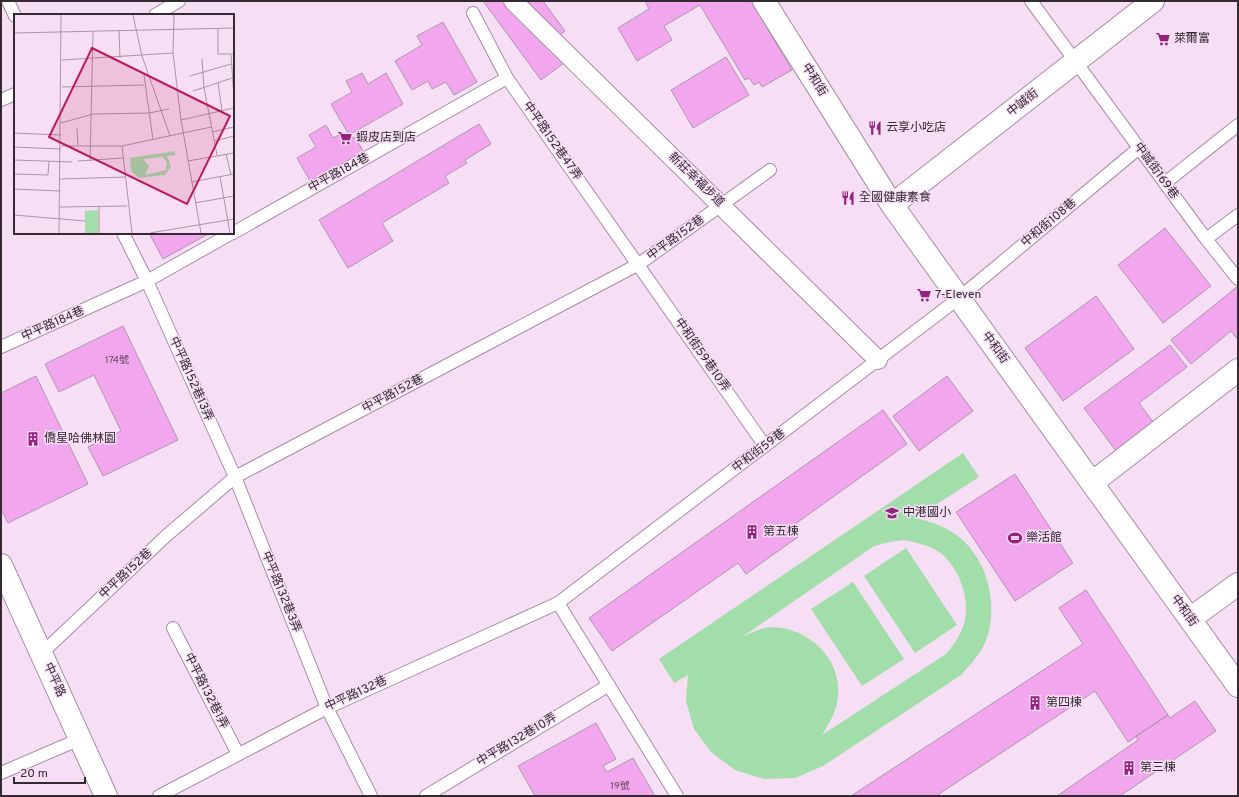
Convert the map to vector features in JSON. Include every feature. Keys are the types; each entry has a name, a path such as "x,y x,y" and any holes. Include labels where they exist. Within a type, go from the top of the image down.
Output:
{"street":[{"name":"新莊幸福步道","path":"512,1 722,205 878,360"},
{"name":"中和街","path":"764,1 892,205 1238,686"},
{"name":"中誠街","path":"892,205 1153,1"},
{"path":"1092,483 1238,370"},
{"name":"中平路","path":"1,565 106,796"},
{"path":"1190,620 1238,584"}],"lane":[{"path":"8,1 14,14"},
{"path":"157,14 179,1"},
{"name":"中誠街169巷","path":"1031,1 1206,239 1238,279"},
{"name":"中平路152巷47弄","path":"473,13 507,78 639,264"},
{"name":"中平路184巷","path":"234,232 507,78"},
{"path":"1,100 14,94"},
{"path":"1165,183 1238,125"},
{"name":"中和街108巷","path":"959,298 1139,148"},
{"name":"中平路152巷","path":"42,653 166,536 235,477 639,264 770,170"},
{"path":"1206,239 1238,215"},
{"name":"中平路152巷13弄","path":"124,234 147,281 235,477"},
{"name":"中平路184巷","path":"1,347 147,281 231,234"},
{"name":"中和街59巷10弄","path":"639,264 765,446"},
{"name":"中和街59巷","path":"558,603 959,298"},
{"name":"中平路132巷3弄","path":"235,477 327,708"},
{"path":"558,603 677,796"},
{"name":"中平路132巷","path":"160,796 327,708 558,603"},
{"name":"中平路132巷1弄","path":"173,628 238,754"},
{"name":"中平路132巷10弄","path":"426,796 609,685"},
{"path":"327,708 371,796"},
{"path":"1,773 80,739"}],"green space":[{"path":"963,453 979,477 915,518 943,527 952,532 964,541 974,552 981,565 987,579 991,609 987,638 982,648 961,675 823,766 795,778 764,779 735,770 711,752 694,729 686,701 688,675 674,683 659,659","holes":["904,540 923,544 934,549 942,554 955,570 960,580 966,600 965,620 962,630 955,643 946,654 822,735 835,711 838,695 838,682 834,669 820,648 799,633 774,627 761,629 742,637 874,546"]},
{"path":"906,548 957,625 915,653 864,576"},
{"path":"853,582 904,659 862,686 811,609"}],"building":[{"path":"483,1 543,1 565,31 554,40 568,60 541,80"},
{"path":"645,1 751,1 792,70 762,87 759,82 754,85 749,78 745,80 700,5 664,26 672,40 637,61 618,28 649,9"},
{"path":"443,22 477,82 454,95 446,82 432,89 428,81 412,90 395,61 422,45 417,36"},
{"path":"726,57 749,95 693,128 671,90"},
{"path":"362,73 368,84 386,73 403,104 349,135 331,104 352,92 346,81"},
{"path":"479,124 491,144 465,160 467,163 445,176 449,183 382,223 393,241 348,268 319,220"},
{"path":"326,125 333,138 339,135 356,138 366,157 313,186 297,158 316,147 309,135"},
{"path":"1165,228 1211,286 1163,323 1118,265"},
{"path":"150,234 208,234 163,259"},
{"path":"1238,286 1238,340 1231,331 1191,364 1171,340"},
{"path":"1096,296 1134,349 1063,401 1025,348"},
{"path":"123,326 178,440 103,476 88,447 121,431 94,375 59,392 45,364"},
{"path":"1170,345 1187,367 1139,403 1154,423 1116,451 1084,408"},
{"name":"僑星哈佛林園","path":"36,376 88,484 8,523 1,509 1,393"},
{"path":"947,376 973,411 919,451 893,416"},
{"name":"第五棟","path":"883,410 907,444 791,527 798,537 746,574 738,563 612,651 589,618"},
{"name":"樂活館","path":"1015,474 1073,563 1015,601 956,512"},
{"name":"第四棟","path":"1086,590 1168,715 1128,742 1095,691 936,796 851,796 1083,644 1059,608"},
{"name":"第三棟","path":"1195,701 1216,731 1120,796 1057,796 1138,740 1136,736 1168,715 1170,718"},
{"path":"596,723 616,759 603,766 607,772 633,758 655,796 535,796 518,766"}],"place":[{"name":"萊爾富","path":"1163,39"},
{"name":"云享小吃店","path":"875,128"},
{"name":"蝦皮店到店","path":"345,138"},
{"name":"全國健康素食","path":"848,198"},
{"name":"7-Eleven","path":"924,295"},
{"name":"僑星哈佛林園","path":"33,439"},
{"name":"中港國小","path":"892,513"},
{"name":"第五棟","path":"752,532"},
{"name":"樂活館","path":"1015,538"},
{"name":"第四棟","path":"1035,703"},
{"name":"第三棟","path":"1129,768"}]}
